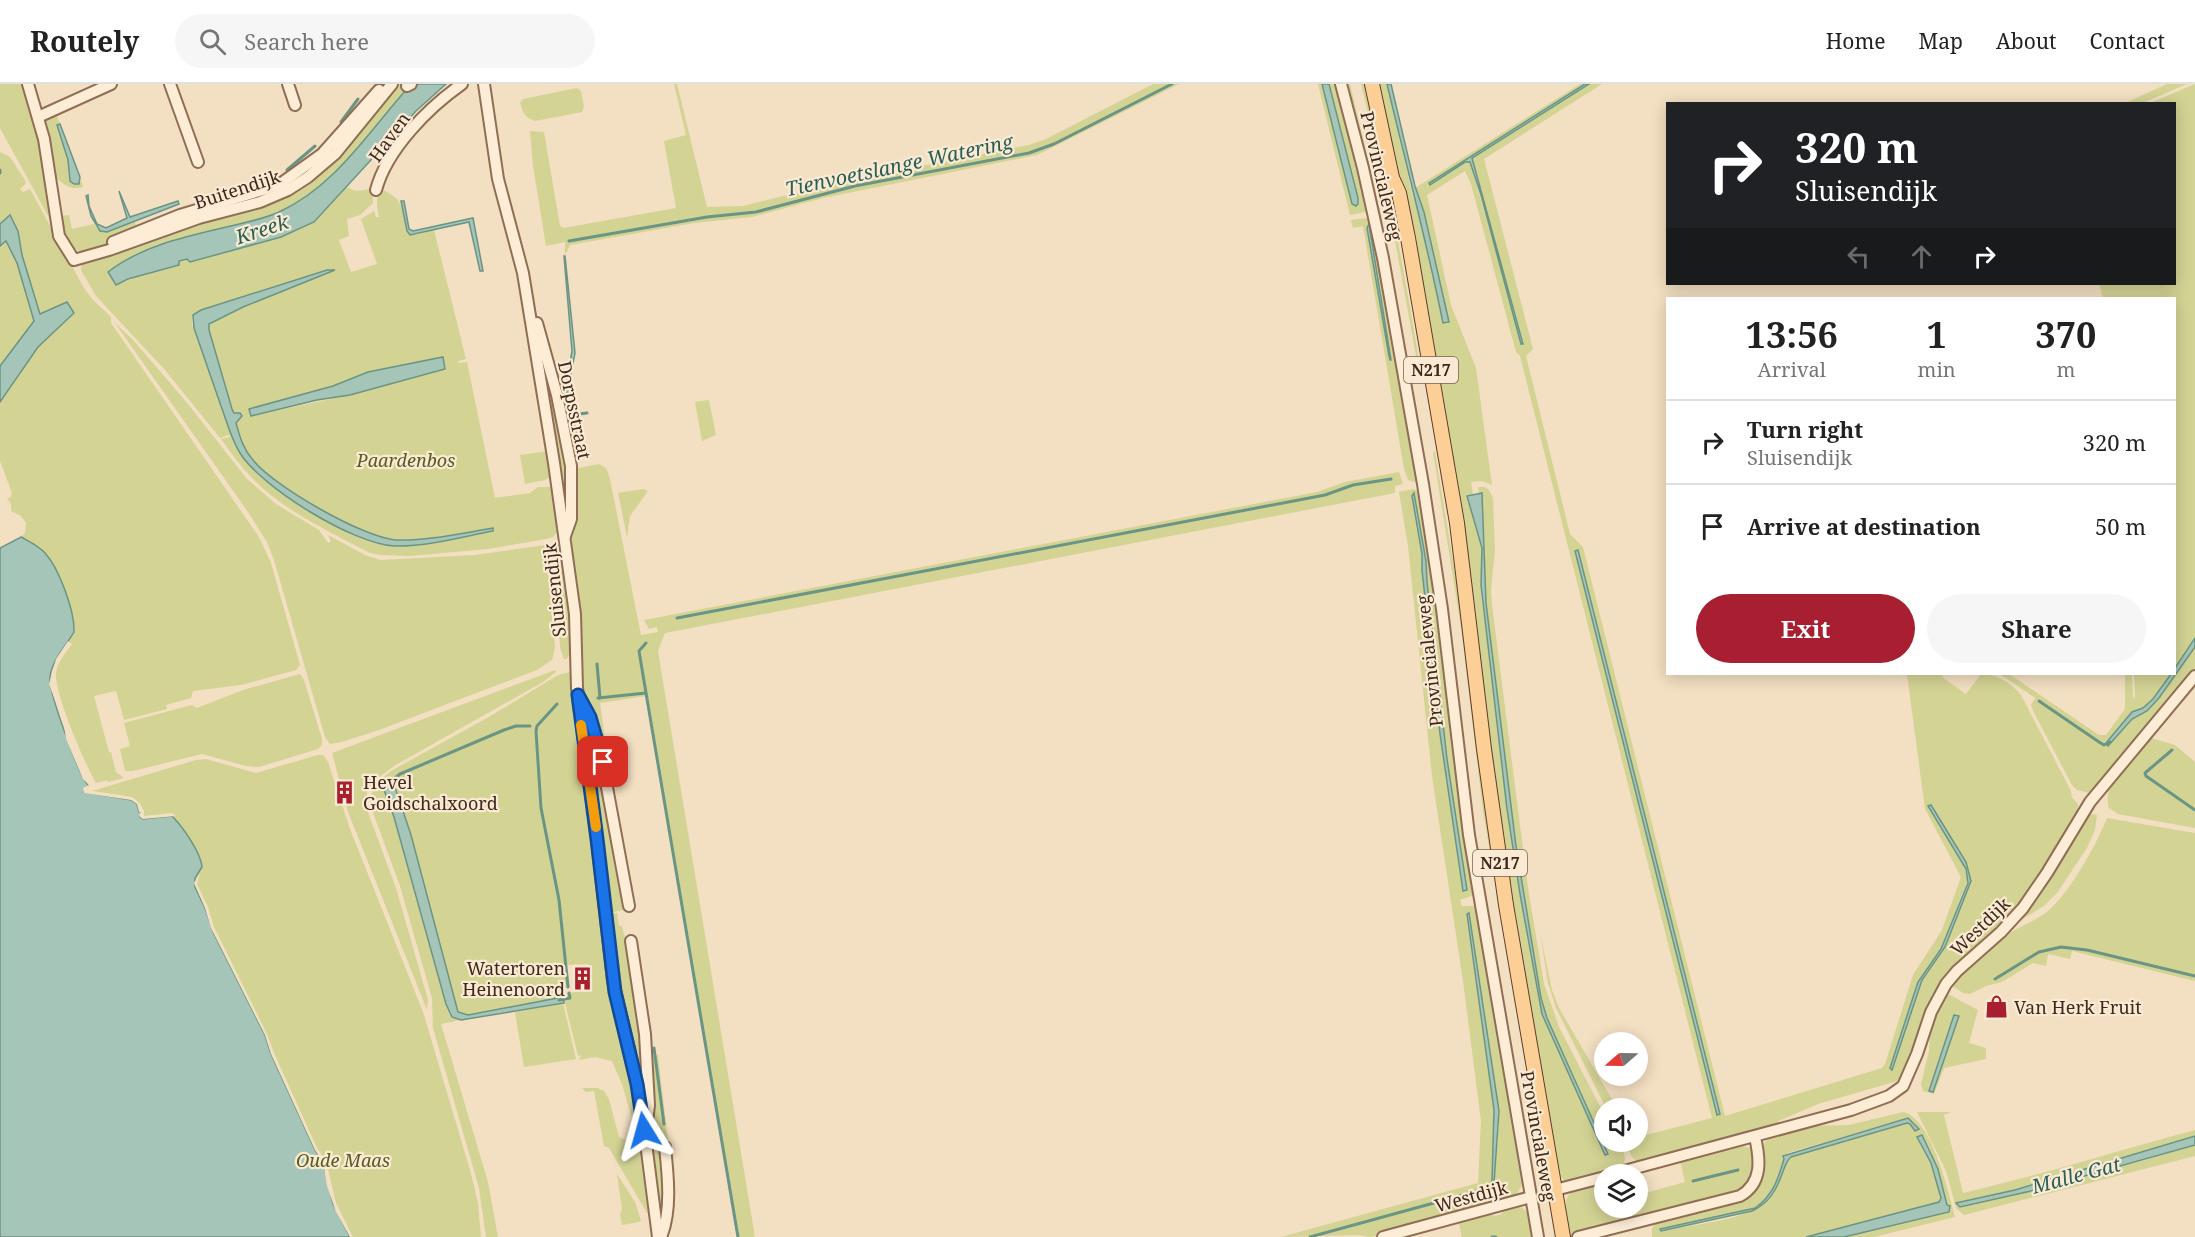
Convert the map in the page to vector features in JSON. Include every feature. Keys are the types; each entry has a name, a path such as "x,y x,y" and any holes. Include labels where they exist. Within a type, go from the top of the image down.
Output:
{"main road":[{"name":"Provincialeweg","path":"1372,84 1393,180 1451,522 1460,562 1503,885 1563,1237"}],"street":[{"path":"28,84 38,117 111,84"},
{"path":"170,84 198,162"},
{"path":"288,84 295,105"},
{"name":"Buitendijk","path":"38,117 48,163 59,236 74,260 155,224 266,189 288,179 322,154 386,84"},
{"name":"Buitendijk","path":"88,255 109,250 199,218 260,202 288,190 308,177 335,154 392,84"},
{"name":"Haven","path":"376,190 386,166 406,137 437,104 462,84"},
{"name":"Dorpsstraat","path":"484,84 496,167 526,292 554,383 570,461 571,519 565,538"},
{"name":"Provincialeweg","path":"1341,84 1383,258 1423,484 1442,609 1466,815 1538,1237"},
{"name":"Dorpsstraat","path":"526,292 556,482"},
{"name":"Sluisendijk","path":"556,482 575,614 578,695 615,992 636,1077 659,1237"},
{"name":"Westdijk","path":"1648,1165 1864,1106 1900,1089 1912,1067 1931,1012 1946,984 2023,908 2090,802 2195,676"},
{"name":"Sluisendijk","path":"578,695 590,717 600,747 628,906"},
{"name":"Sluisendijk","path":"631,941 645,1034 649,1110 644,1130"},
{"path":"1578,1237 1740,1196 1750,1189 1758,1173 1759,1158 1755,1137"},
{"name":"Sluisendijk","path":"659,1237 665,1226 667,1205 665,1147"},
{"path":"1555,1190 1594,1180"},
{"name":"Westdijk","path":"1383,1237 1422,1232 1531,1197"}],"green space":[{"path":"0,84 25,84 35,117 53,225 0,128"},
{"name":"Paardenbos","path":"394,84 404,84 406,90 354,152 326,181 293,205 257,220 170,242 108,273 116,285 188,258 190,262 281,237 314,222 346,187 356,191 372,189 373,203 360,215 347,219 349,236 339,240 351,272 377,264 361,219 374,211 376,217 379,217 377,202 379,192 381,189 390,194 401,206 408,233 415,235 434,230 466,359 458,363 467,362 495,498 530,493 538,487 551,487 560,529 553,537 488,549 410,556 381,555 370,553 308,520 265,491 236,460 221,439 230,437 229,435 220,438 165,370 96,296 81,270 82,262 288,192","holes":["327,270 335,270 209,323 209,330 232,409 242,416 236,423 247,452 264,471 299,496 342,520 381,536 396,539 420,539 492,528 493,531 430,544 387,545 332,523 297,504 264,480 239,452 192,324 193,315","442,357 445,369 350,395 251,416 249,409 333,386 368,372"]},
{"path":"674,84 677,84 707,207 743,206 844,181 1029,145 1046,139 1153,84 1179,84 1037,155 823,198 752,217 694,223 570,245 565,255 565,242 546,246 533,166 530,131 544,132 560,226 563,228 676,208 664,141 686,135"},
{"path":"1318,84 1322,84 1352,203 1356,206 1358,198 1329,84 1337,84 1368,208 1365,212 1350,215"},
{"path":"1347,84 1350,84 1382,219 1389,267 1372,187"},
{"path":"1361,84 1366,84 1381,155 1421,372 1419,372 1384,180"},
{"path":"1377,84 1387,84 1412,193 1421,218 1443,323 1448,322 1424,212 1415,188 1580,84 1585,84 1429,183 1430,185 1465,162 1470,162 1522,344 1472,158 1589,84 1602,84 1484,159 1533,349 1526,356 1570,534 1583,547 1725,1116 1882,1068 1913,975 1942,930 1961,877 1925,809 1907,675 1943,675 1942,677 1966,694 1980,675 1990,675 2003,680 2021,695 2072,797 2078,804 2078,813 2038,882 2015,912 1955,969 1908,1068 1897,1081 1818,1104 1774,1123 1765,1130 1639,1163 1629,1152 1648,1152 1648,1134 1712,1118 1520,356 1516,352 1471,184 1465,171 1427,195 1451,305 1476,368 1492,485 1482,481 1471,482 1473,495 1467,496 1482,548 1481,593 1520,894 1544,1018 1594,1130 1594,1152 1604,1152 1605,1155 1607,1152 1623,1152 1625,1156 1624,1164 1594,1164 1594,1176 1585,1179 1566,1182 1557,1173 1519,956 1420,286 1416,237","holes":["1575,551 1720,1114 1717,1115","1931,805 1966,862 1971,881 1945,947 1922,980 1892,1070 1890,1068 1918,982 1941,949 1968,880 1963,864 1929,807"]},
{"path":"2167,84 2187,84 2145,102 2127,102"},
{"path":"2195,84 2195,638 2176,666 2176,297 2103,297 2099,285 2176,285 2176,102 2152,102"},
{"path":"577,88 581,91 584,107 582,112 535,121 525,115 522,110 520,103 523,99"},
{"path":"57,116 60,124 57,125 68,160 69,179 80,183 81,180 83,187 70,187 52,174 44,121"},
{"path":"0,152 10,157 25,180 26,183 20,189 23,192 30,189 84,288 111,317 111,323 259,537 271,563 300,665 296,670 241,685 193,691 191,698 166,705 167,709 124,720 116,691 94,696 116,772 124,778 108,782 107,780 96,783 78,745 60,696 56,673 62,658 72,644 68,641 75,630 62,584 58,573 44,554 21,537 25,533 26,523 21,516 11,511 11,504 7,498 10,498 12,493 0,461 0,402 38,347 73,312 67,302 41,314 22,255 16,226 10,216 0,224"},
{"path":"69,215 72,229 94,224 98,230 103,232 143,217 135,222 136,225 166,216 91,251 83,251 72,246 65,236 59,216"},
{"path":"1367,218 1371,221 1418,480 1414,482 1408,480 1404,469 1363,226 1353,228 1351,220","holes":["1369,224 1391,360 1367,228"]},
{"path":"6,241 17,263 34,322 0,366 0,246"},
{"path":"115,323 133,340 184,399 247,479 276,504 319,530 328,543 331,541 328,535 367,556 381,560 475,555 546,545 555,648 552,660 537,670 379,730 330,744 325,737 267,542"},
{"path":"535,326 569,461 566,520"},
{"path":"709,400 716,435 702,441 695,402"},
{"path":"549,451 551,477 525,484 520,455"},
{"path":"1433,452 1435,452 1464,628 1485,805 1555,1237 1483,811 1461,627"},
{"path":"599,464 606,468 610,479 641,635 658,632 657,627 649,629 644,620 1317,492 1345,482 1399,472 1403,484 1395,486 1395,493 665,633 658,651 755,1237 737,1237 646,696 600,703 606,746 603,746 595,717 581,688 570,537 573,473 579,468"},
{"path":"1478,487 1485,487 1493,498 1495,551 1491,590 1492,605 1528,888 1544,984 1559,1027 1596,1098 1594,1124 1547,1018 1541,998 1516,846 1486,603 1482,494 1479,494"},
{"path":"643,489 648,491 630,516 627,537 618,493"},
{"path":"1413,489 1420,492 1433,570 1474,895 1460,900 1462,906 1476,906 1523,1184 1515,1196 1503,1202 1370,1237 1360,1235 1281,1237 1478,1183 1481,1121 1463,981 1432,776 1408,546 1399,492","holes":["1415,495 1426,561 1443,730 1466,890 1464,891 1440,734 1422,554 1412,496","1469,914 1499,1111 1493,1187 1483,1191 1482,1188 1490,1185 1492,1180 1494,1110 1467,915"]},
{"path":"555,542 562,543 571,613 571,654 566,659 560,648 553,555"},
{"path":"1445,600 1476,840 1544,1237 1541,1237 1474,839"},
{"path":"2195,647 2195,670 2191,676 2089,793 2077,790 2072,785 2033,711 2031,705 2035,698 2001,675 2010,675 2099,735 2106,735 2125,709 2125,675 2132,675 2133,699 2135,696 2134,675 2170,675 2147,705 2130,715 2107,743 2108,746 2132,719 2147,711"},
{"path":"555,670 556,672 543,682 394,766 371,783 367,791 366,807 396,888 428,1000 427,1010 348,812 332,753"},
{"path":"570,672 595,850 593,850 593,857 596,858 638,1113 631,1115 612,1061 595,1057 579,1060 581,1055 578,1056 565,1003 468,1015 458,1013 401,806 390,780 384,787 446,1004 452,1017 461,1020 441,1024 488,1182 498,1237 486,1237 479,1188 433,1028 432,998 400,886 372,810 371,797 374,788 391,771 494,714 558,675","holes":["588,964 591,983 580,985 581,991 562,994 561,989 570,987 567,965"]},
{"path":"300,674 304,680 322,739 322,745 318,749 259,767 246,766 202,754 125,771 120,749 130,746 124,723 192,705 197,708 243,690"},
{"path":"585,708 594,734 627,909 610,913"},
{"path":"2148,737 2175,745 2195,762 2195,828 2118,814 2109,808 2109,788 2120,770"},
{"name":"Oude Maas","path":"323,755 328,762 350,829 423,1012 470,1170 478,1203 481,1237 285,1237 82,794 196,760 206,759 256,773"},
{"path":"2097,815 2095,830 2087,848 2057,893 2045,905 2018,922 2086,816"},
{"path":"2107,818 2195,833 2195,981 2072,951 2070,959 2048,954 2046,966 2033,963 2002,982 1986,986 1970,994 1963,993 1951,985 1988,947 2042,916 2056,904 2082,868"},
{"path":"617,913 636,982 647,1113 619,993 610,914"},
{"path":"1540,933 1552,990 1559,1008 1594,1068 1594,1084 1556,1008 1548,983"},
{"path":"1946,995 1978,1010 1969,1043 1986,1048 1986,1059 1944,1068 1934,1094 1923,1091 1921,1084 1929,1051 1930,1026"},
{"path":"563,1003 576,1059 524,1067 515,1012"},
{"path":"658,1055 668,1140 663,1141 665,1159 661,1230 649,1133 651,1057"},
{"path":"1595,1086 1604,1086 1611,1098 1601,1098"},
{"path":"582,1088 603,1090 609,1099 619,1137 641,1147 652,1212 647,1213 609,1148 604,1146 594,1091 586,1092"},
{"path":"1903,1112 1913,1117 1922,1127 1937,1157 1955,1217 1874,1237 1844,1237 1949,1211 1938,1169 1922,1135 1917,1138 1931,1163 1941,1198 1935,1204 1806,1237 1652,1237 1652,1228 1656,1223 1736,1202 1761,1180 1762,1150 1765,1142 1771,1137 1808,1126 1849,1125","holes":["1908,1118 1916,1125 1915,1131 1907,1123 1792,1157 1788,1160 1773,1195 1766,1203 1731,1218 1681,1228 1758,1206 1773,1190 1784,1159 1783,1156 1788,1153"]},
{"path":"1917,1112 1951,1112 1944,1115 1963,1193 2195,1130 2195,1136 2015,1190 1958,1202 1957,1206 2142,1161 2195,1145 2195,1156 1964,1215 1956,1208 1946,1171"},
{"path":"1738,1145 1750,1148 1754,1165 1749,1180 1742,1190 1648,1214 1648,1192 1685,1182 1680,1160"},
{"path":"617,1174 635,1202 641,1220 639,1222 622,1225"},
{"path":"1594,1184 1594,1218 1634,1218 1569,1235 1566,1201 1573,1191"},
{"path":"1513,1206 1527,1212 1533,1237 1462,1237 1459,1224 1488,1213 1495,1216 1502,1214 1504,1209"}],"water":[{"name":"Kreek","path":"418,84 446,84 416,111 314,222 281,237 190,262 187,259 179,261 179,265 128,279 116,285 108,272 151,248 267,217 299,201 333,174 406,90"},
{"path":"1322,84 1329,84 1358,198 1356,206 1352,204"},
{"path":"1387,84 1391,84 1449,322 1443,323"},
{"path":"1585,84 1589,84 1472,158 1523,344 1521,344 1470,162 1465,162 1430,185 1429,183"},
{"path":"60,124 80,177 79,184 70,181 68,160 57,125"},
{"path":"119,191 130,217 178,201 179,204 107,232 100,231 91,216 86,196 88,195 89,206 97,224 106,228 127,218"},
{"path":"401,201 404,201 409,229 413,231 473,218 483,271 480,271 469,222 410,235 407,231"},
{"path":"10,215 18,231 22,255 40,314 67,302 74,313 38,347 0,402 0,366 34,321 17,263 6,241 0,246 0,224"},
{"path":"1369,224 1391,360 1367,228"},
{"path":"564,256 575,353 570,378 571,405 580,452 578,453 571,428 566,385 572,351"},
{"path":"327,270 335,270 243,307 209,324 232,409 234,413 240,413 242,416 236,423 247,452 264,471 299,496 342,521 381,537 408,540 493,528 493,531 419,545 394,546 376,543 333,525 287,497 267,482 240,453 229,430 194,328 193,315 201,310"},
{"path":"443,357 445,369 350,395 317,400 251,416 249,409 333,386 368,372"},
{"path":"1414,493 1426,561 1447,759 1467,890 1463,891 1440,734 1422,554 1412,496"},
{"path":"1482,493 1486,603 1516,846 1541,998 1547,1018 1594,1123 1594,1130 1542,1014 1507,809 1481,585 1482,548 1467,496"},
{"path":"21,537 40,548 50,560 61,579 72,613 74,632 56,659 50,677 65,733 78,767 89,786 84,792 131,800 137,804 141,813 140,817 143,819 172,816 191,840 202,867 195,878 195,887 214,934 265,1035 271,1054 315,1150 323,1162 333,1204 350,1237 0,1237 0,548"},
{"path":"1578,550 1720,1114 1717,1115 1575,551"},
{"path":"2195,638 2195,647 2176,674 2176,666"},
{"path":"2170,675 2175,675 2147,711 2132,719 2108,746 2106,743 2132,712 2143,708 2153,699"},
{"path":"390,780 396,790 411,835 458,1012 468,1015 563,997 564,1003 461,1020 452,1017 446,1004 394,817 384,790 382,790 382,787"},
{"path":"1931,805 1966,862 1971,881 1945,947 1922,980 1892,1070 1890,1068 1918,982 1941,949 1968,883 1966,869 1928,806"},
{"path":"1469,913 1499,1111 1494,1183 1491,1188 1483,1191 1482,1188 1490,1185 1492,1180 1494,1110 1467,914"},
{"path":"1954,1015 1959,1016 1933,1092 1929,1091"},
{"path":"1908,1118 1919,1129 1915,1131 1907,1123 1791,1157 1771,1196 1752,1211 1661,1231 1660,1229 1755,1208 1774,1187 1783,1156"},
{"path":"1922,1135 1938,1169 1947,1205 1950,1206 1949,1212 1844,1237 1806,1237 1939,1202 1941,1198 1931,1163 1917,1137"},
{"name":"Malle Gat","path":"2195,1136 2195,1145 2031,1191 1960,1207 1956,1203 2015,1190"}],"pier":[{"path":"68,641 70,643 58,660 52,683 68,738 86,778 92,785 87,790 132,797 140,803 144,816 172,813 176,816 143,819 140,817 141,813 137,804 131,800 84,793 83,788 89,785 83,779 66,739 64,725 49,684 56,659"},
{"path":"200,873 197,884 214,927 267,1034 317,1148 326,1161 336,1203 353,1237 350,1237 336,1212 327,1186 323,1162 315,1150 271,1054 265,1035 211,928 194,883"}],"waterway":[{"name":"Tienvoetslange Watering","path":"569,241 707,217 756,212 855,186 1029,153 1054,144 1172,84"},
{"path":"341,122 358,99"},
{"path":"287,170 315,146"},
{"name":"Tienvoetslange Watering","path":"571,415 587,413"},
{"path":"677,618 1325,495 1353,485 1391,479"},
{"path":"598,698 646,693 639,651 646,643"},
{"path":"597,664 600,698"},
{"path":"646,693 738,1237"},
{"path":"2039,701 2104,745 2110,742"},
{"path":"557,704 537,726 536,731 541,808 559,900 568,987"},
{"path":"389,783 400,774 504,730 516,726 530,726"},
{"path":"2172,750 2145,773 2146,776 2195,810"},
{"path":"1995,979 2039,952 2061,947 2087,950 2195,976"},
{"path":"559,1000 570,998 569,993"},
{"path":"654,1048 664,1124"},
{"path":"1693,1181 1738,1170"},
{"path":"1310,1237 1485,1189"}],"slow traffic":[{"path":"581,725 596,827"}],"place":[{"name":"Hevel Goidschalxoord","path":"345,792"},
{"name":"Watertoren Heinenoord","path":"583,978"},
{"name":"Van Herk Fruit","path":"1996,1007"}],"route":[{"path":"603,762 590,717 578,695 615,992 640,1096 644,1130"}]}
